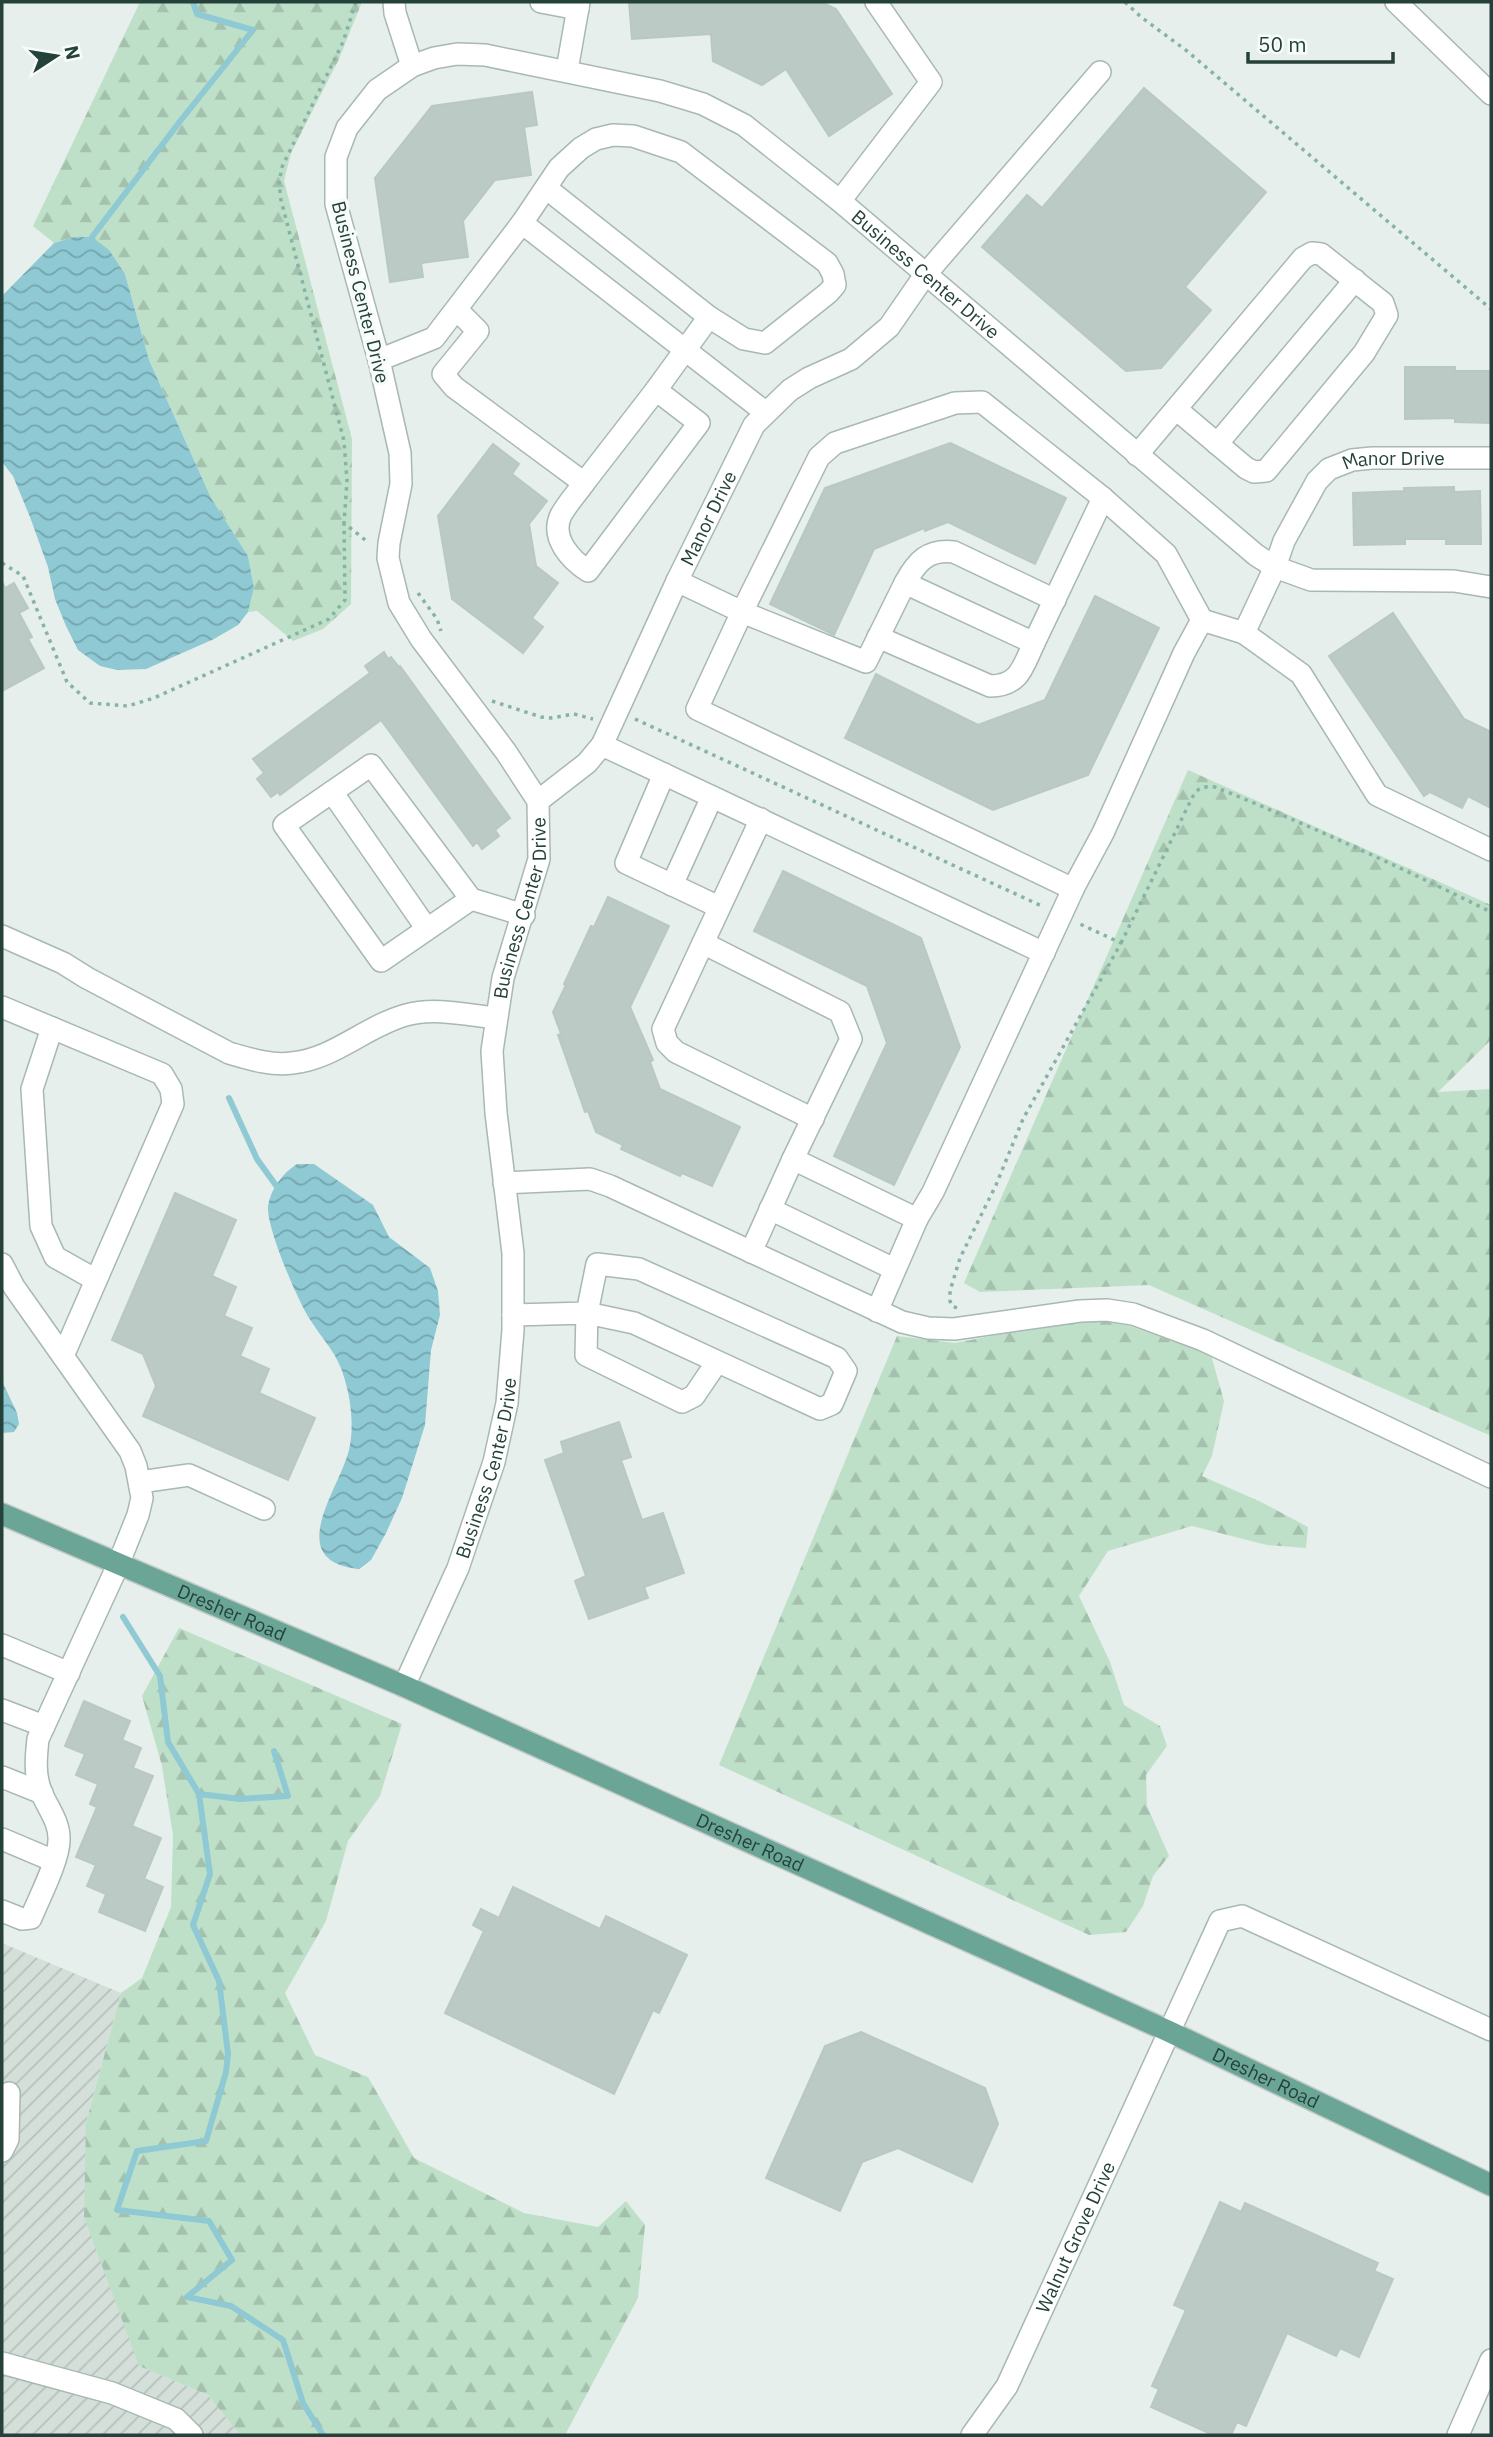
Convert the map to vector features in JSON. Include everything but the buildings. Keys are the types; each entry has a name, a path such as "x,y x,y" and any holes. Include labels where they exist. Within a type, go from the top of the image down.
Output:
{"main road":[{"name":"Dresher Road","path":"2,1514 404,1686 1168,2031 1491,2185"}],"street":[{"path":"394,2 412,66"},
{"path":"541,2 578,5 567,70"},
{"path":"840,201 931,82 876,2"},
{"path":"1396,2 1491,94"},
{"name":"Business Center Drive","path":"404,1686 458,1568 494,1462 507,1402 513,1315 513,1253 496,1113 492,1051 503,978 539,859 538,801 506,752 405,616 394,589 388,558 401,484 400,453 379,360 336,204 336,157 347,128 367,101 391,79 412,66 434,58 472,54 567,70 682,96 724,114 744,125 840,201 1242,545 1275,567 1320,581 1454,581 1491,587"},
{"name":"Manor Drive","path":"538,801 587,763 602,745 677,581 754,425 789,390 851,359 889,327 925,275 1100,72"},
{"path":"379,360 434,338 523,223 559,168 581,148 596,139 612,135 633,136 681,152 827,263 835,285 765,343 744,339 709,317 546,188"},
{"path":"523,223 765,412"},
{"path":"1137,455 1303,258 1312,253 1321,254 1383,303 1387,315 1364,353 1266,471 1254,472 1246,467 1176,409"},
{"path":"1217,444 1355,280"},
{"path":"457,310 478,331 443,374 454,387 584,483"},
{"path":"656,390 699,423 588,570 572,561 564,551 558,526 560,517 709,317"},
{"path":"1073,889 697,709 819,457 835,443 955,402 982,401 1103,498 1166,554 1202,620 1244,633 1301,674 1377,795 1491,850"},
{"name":"Manor Drive","path":"1244,633 1302,505 1317,481 1329,469 1352,460 1372,458 1491,458"},
{"path":"878,637 990,686 1002,686 1016,679 1103,498"},
{"path":"677,581 742,612 866,662 914,566 921,559 940,551 954,552 1055,600"},
{"path":"905,583 1034,643"},
{"path":"877,1311 917,1219 933,1192 1073,889 1202,620"},
{"path":"602,745 1044,953"},
{"path":"471,900 381,961 284,825 371,765 471,900 524,915"},
{"path":"664,774 625,863 719,907"},
{"path":"332,792 427,929"},
{"path":"672,885 712,797"},
{"path":"761,819 663,1029 667,1043 676,1052 813,1119"},
{"path":"2,936 64,963 87,978 229,1053 278,1064 304,1061 335,1049 407,1014 433,1012 496,1018"},
{"path":"703,943 840,1012 851,1039 751,1252"},
{"path":"2,1007 162,1074 171,1089 173,1104 63,1356"},
{"path":"52,1028 32,1089 41,1226 55,1257 96,1280"},
{"path":"793,1159 917,1219"},
{"path":"504,1183 590,1179 877,1311 902,1322 928,1328 954,1329 1080,1311 1107,1310 1133,1314 1203,1340 1491,1478"},
{"path":"770,1209 894,1269"},
{"path":"2,1264 14,1287 131,1451 142,1498 118,1565 38,1739 37,1779 59,1839 54,1861 31,1918 22,1919 2,1911"},
{"path":"513,1315 587,1313 634,1323 820,1409 832,1404 846,1371 837,1358 639,1269 597,1264 587,1313 586,1355 682,1402 694,1396 718,1362"},
{"path":"140,1482 189,1475 264,1509"},
{"path":"2,1644 69,1673"},
{"path":"2,1710 44,1726"},
{"path":"2,1777 42,1793"},
{"path":"2,1839 54,1861"},
{"name":"Walnut Grove Drive","path":"972,2435 1012,2377 1220,1921 1242,1916 1491,2030"},
{"path":"2,2151 8,2138 9,2093"},
{"path":"1458,2435 1491,2360"},
{"path":"2,2364 112,2393 176,2419 192,2435"}],"path":[{"path":"2,563 23,576 67,682 90,703 128,706 154,698 329,619 345,600 344,523 347,481 344,441 281,200 279,183 291,143 343,41 356,2"},
{"path":"1125,2 1187,51 1491,309"},
{"path":"344,523 388,558"},
{"path":"414,586 437,619 443,637"},
{"path":"486,697 541,717 574,714 611,722 638,719 1121,943"},
{"path":"964,1309 952,1306 950,1301 960,1258 996,1185 1023,1119 1121,943 1197,789 1204,786 1214,787 1289,817 1491,912"}],"shaded area":[{"path":"2,1943 121,1993 86,2123 139,2366 208,2395 240,2435 2,2435"}],"green space":[{"path":"140,2 362,2 339,59 291,153 284,181 352,439 351,604 323,629 293,641 257,611 248,612 254,588 248,556 211,498 149,360 125,274 74,237 54,243 33,226"},
{"path":"1188,770 1491,905 1491,1040 1438,1092 1491,1089 1491,1436 1149,1285 980,1292 964,1283"},
{"path":"1110,1319 1211,1355 1224,1401 1212,1456 1202,1476 1261,1502 1308,1527 1306,1548 1267,1545 1192,1526 1108,1551 1079,1596 1110,1662 1124,1705 1160,1726 1167,1746 1146,1775 1147,1806 1169,1856 1153,1876 1143,1906 1126,1932 1089,1935 719,1765 897,1336 955,1343 1069,1321"},
{"path":"179,1628 402,1724 380,1796 348,1841 326,1921 285,1993 315,2055 368,2077 414,2158 524,2213 598,2227 626,2201 645,2225 638,2298 565,2435 240,2435 208,2395 139,2366 84,2217 86,2123 121,1993 142,1978 171,1907 173,1835 162,1766 142,1696"}],"water":[{"path":"74,237 92,237 109,250 125,274 149,360 211,498 248,556 254,588 248,612 238,625 214,639 146,669 117,670 100,666 78,650 55,599 48,567 30,517 13,476 2,462 2,296 54,243"},
{"path":"297,1164 314,1164 373,1205 389,1237 430,1268 438,1291 440,1315 431,1350 425,1425 402,1498 386,1533 371,1560 359,1569 336,1563 324,1553 319,1538 327,1503 350,1444 351,1417 343,1373 299,1298 277,1247 269,1216 268,1206 275,1187 282,1176"},
{"path":"2,1381 17,1413 19,1424 14,1432 2,1433"}],"waterway":[{"path":"93,243 92,237 253,30 197,14 193,2"},
{"path":"229,1098 257,1159 280,1191"},
{"path":"123,1617 160,1676 168,1742 199,1794"},
{"path":"274,1751 288,1796 240,1799 199,1794 210,1874 193,1925 219,1981 228,2054 226,2072 206,2141 137,2151 117,2210 209,2221 232,2260 187,2297 231,2306 283,2340 303,2403 323,2435"}]}
